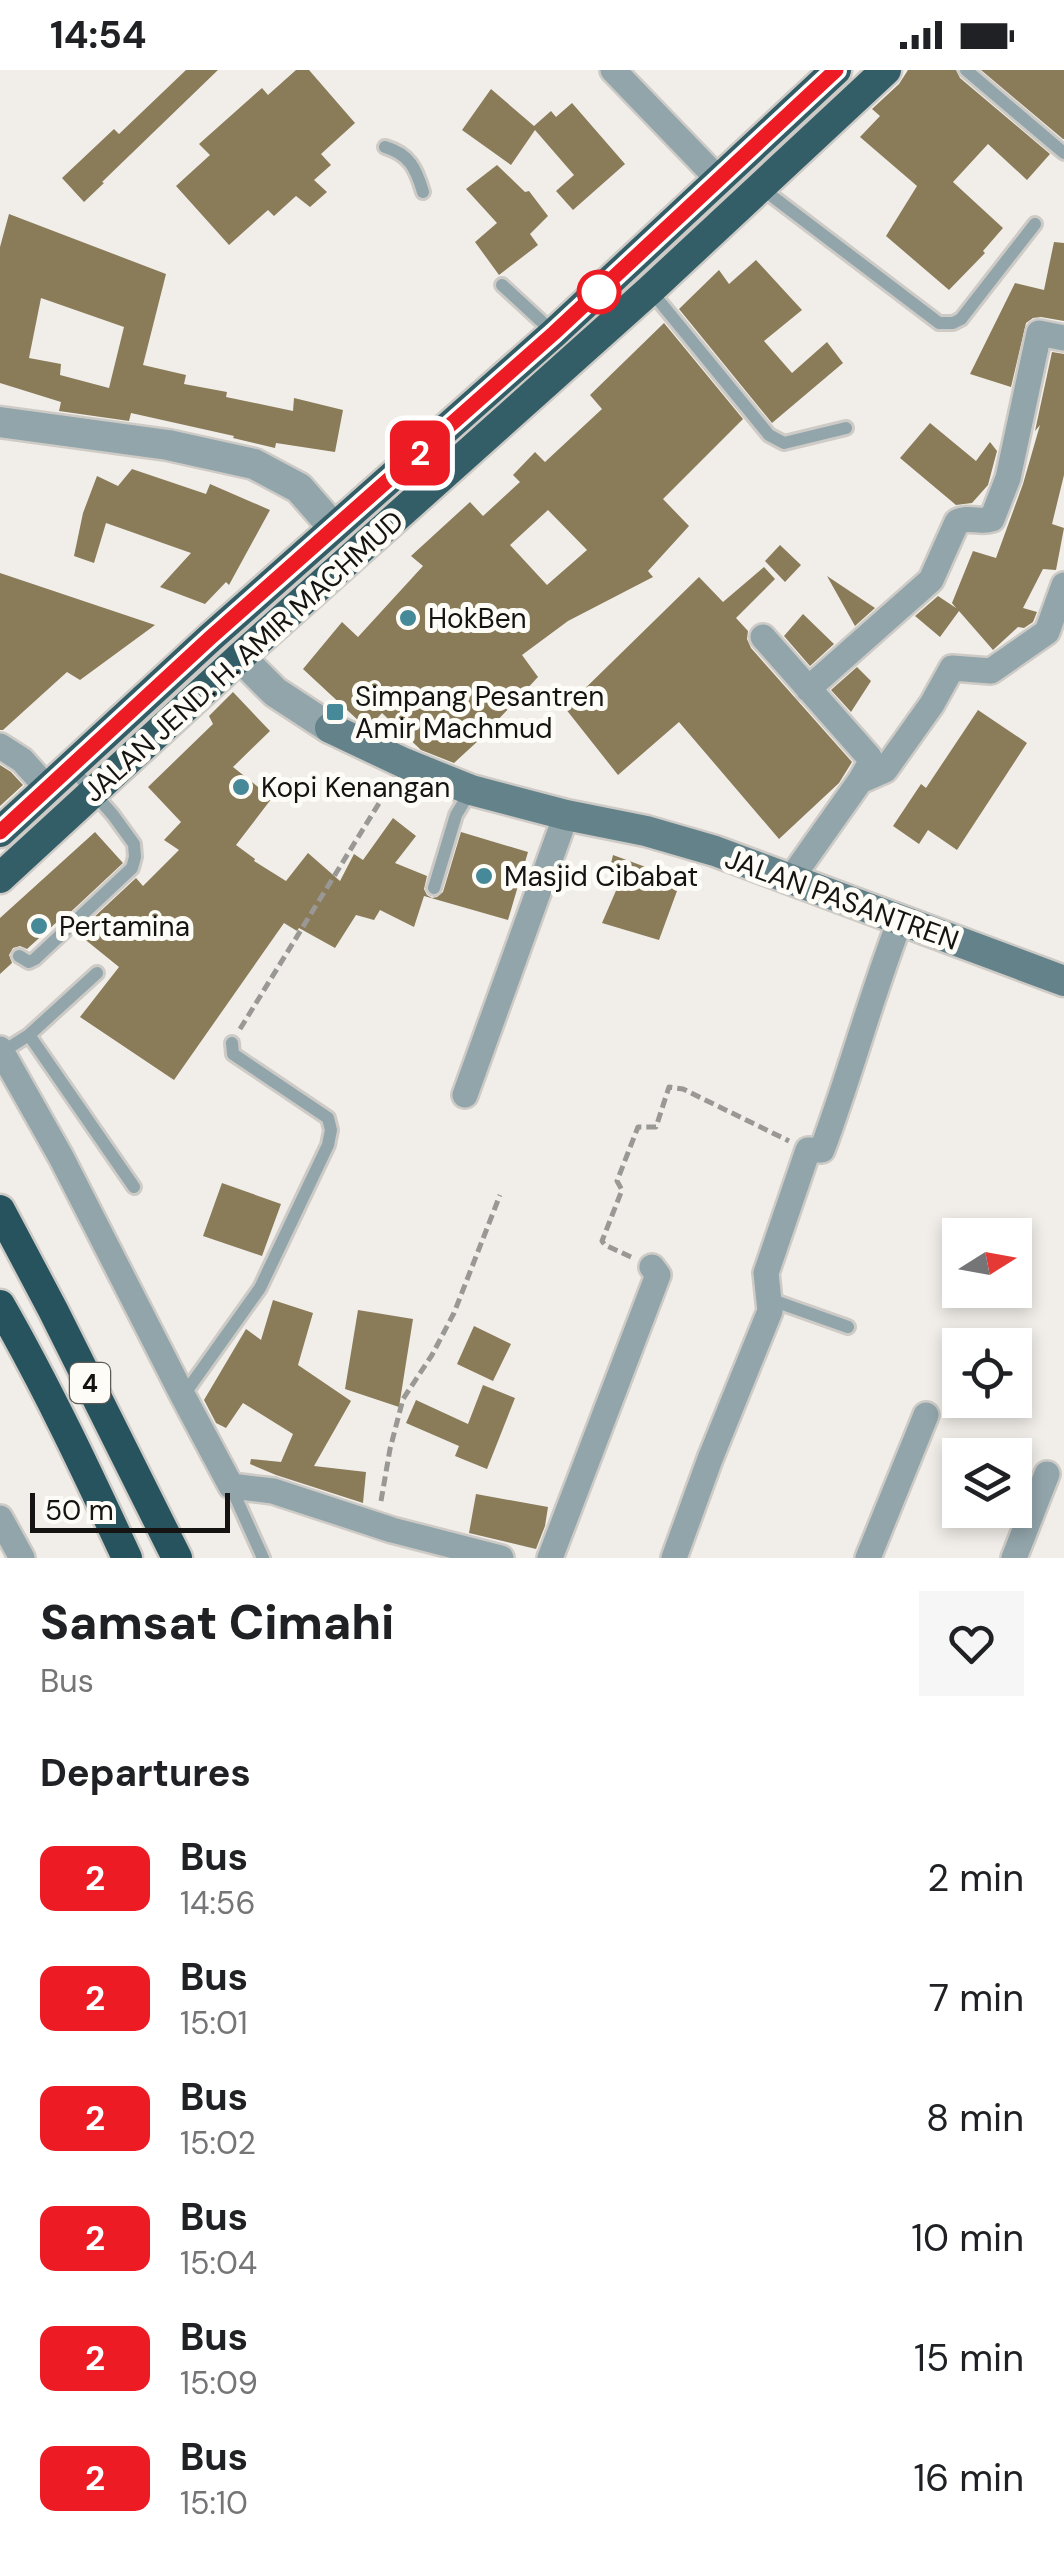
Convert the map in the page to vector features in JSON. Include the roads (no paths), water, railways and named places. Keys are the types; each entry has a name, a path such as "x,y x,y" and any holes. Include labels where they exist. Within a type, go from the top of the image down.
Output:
{"highway":[{"name":"JALAN JEND. H. AMIR MACHMUD","path":"0,832 210,638 554,333 836,70"},
{"name":"JALAN JEND. H. AMIR MACHMUD","path":"0,878 650,290 886,70"},
{"name":"4","path":"0,1210 177,1558"},
{"name":"4","path":"0,1304 81,1459 127,1558"}],"main road":[{"name":"JALAN PASANTREN","path":"330,728 471,790 716,851 1064,981"}],"street":[{"path":"614,70 719,180"},
{"path":"808,689 930,580 957,522 992,519 1008,478 1039,332 1064,338"},
{"path":"0,422 168,444 254,464 300,488 334,528"},
{"path":"860,781 885,770 932,704 952,668 991,672 1054,634 1064,585"},
{"path":"764,637 869,757 870,766 790,880"},
{"name":"JALAN PASANTREN","path":"240,657 275,692 330,728"},
{"path":"0,746 25,764 48,789"},
{"path":"465,1094 566,814"},
{"path":"674,1558 770,1311 766,1273 808,1150 822,1150 900,921"},
{"path":"1,1051 61,1157 231,1486 273,1492 392,1530 501,1558"},
{"path":"550,1558 658,1274 652,1267"},
{"path":"868,1558 926,1415"},
{"path":"1014,1558 1047,1474"},
{"path":"0,1518 22,1558"}],"lane":[{"path":"966,70 1064,153"},
{"path":"385,147 398,150 411,161 422,192"},
{"path":"759,186 939,323 961,319 1035,224"},
{"path":"502,285 554,333"},
{"path":"650,290 776,441 784,443 846,428"},
{"path":"19,956 28,962 35,959 132,868 135,858 134,844 71,767"},
{"path":"434,888 456,815 471,790"},
{"path":"1,1051 30,1035 97,973"},
{"path":"30,1035 134,1187"},
{"path":"183,1396 260,1288 328,1145 331,1130 328,1118 233,1054 232,1043"},
{"path":"769,1300 848,1327"},
{"path":"231,1486 263,1558"}],"place":[{"name":"HokBen","path":"408,618"},
{"name":"Simpang Pesantren Amir Machmud","path":"335,712"},
{"name":"Kopi Kenangan","path":"241,787"},
{"name":"Masjid Cibabat","path":"484,876"},
{"name":"Pertamina","path":"39,926"}]}
